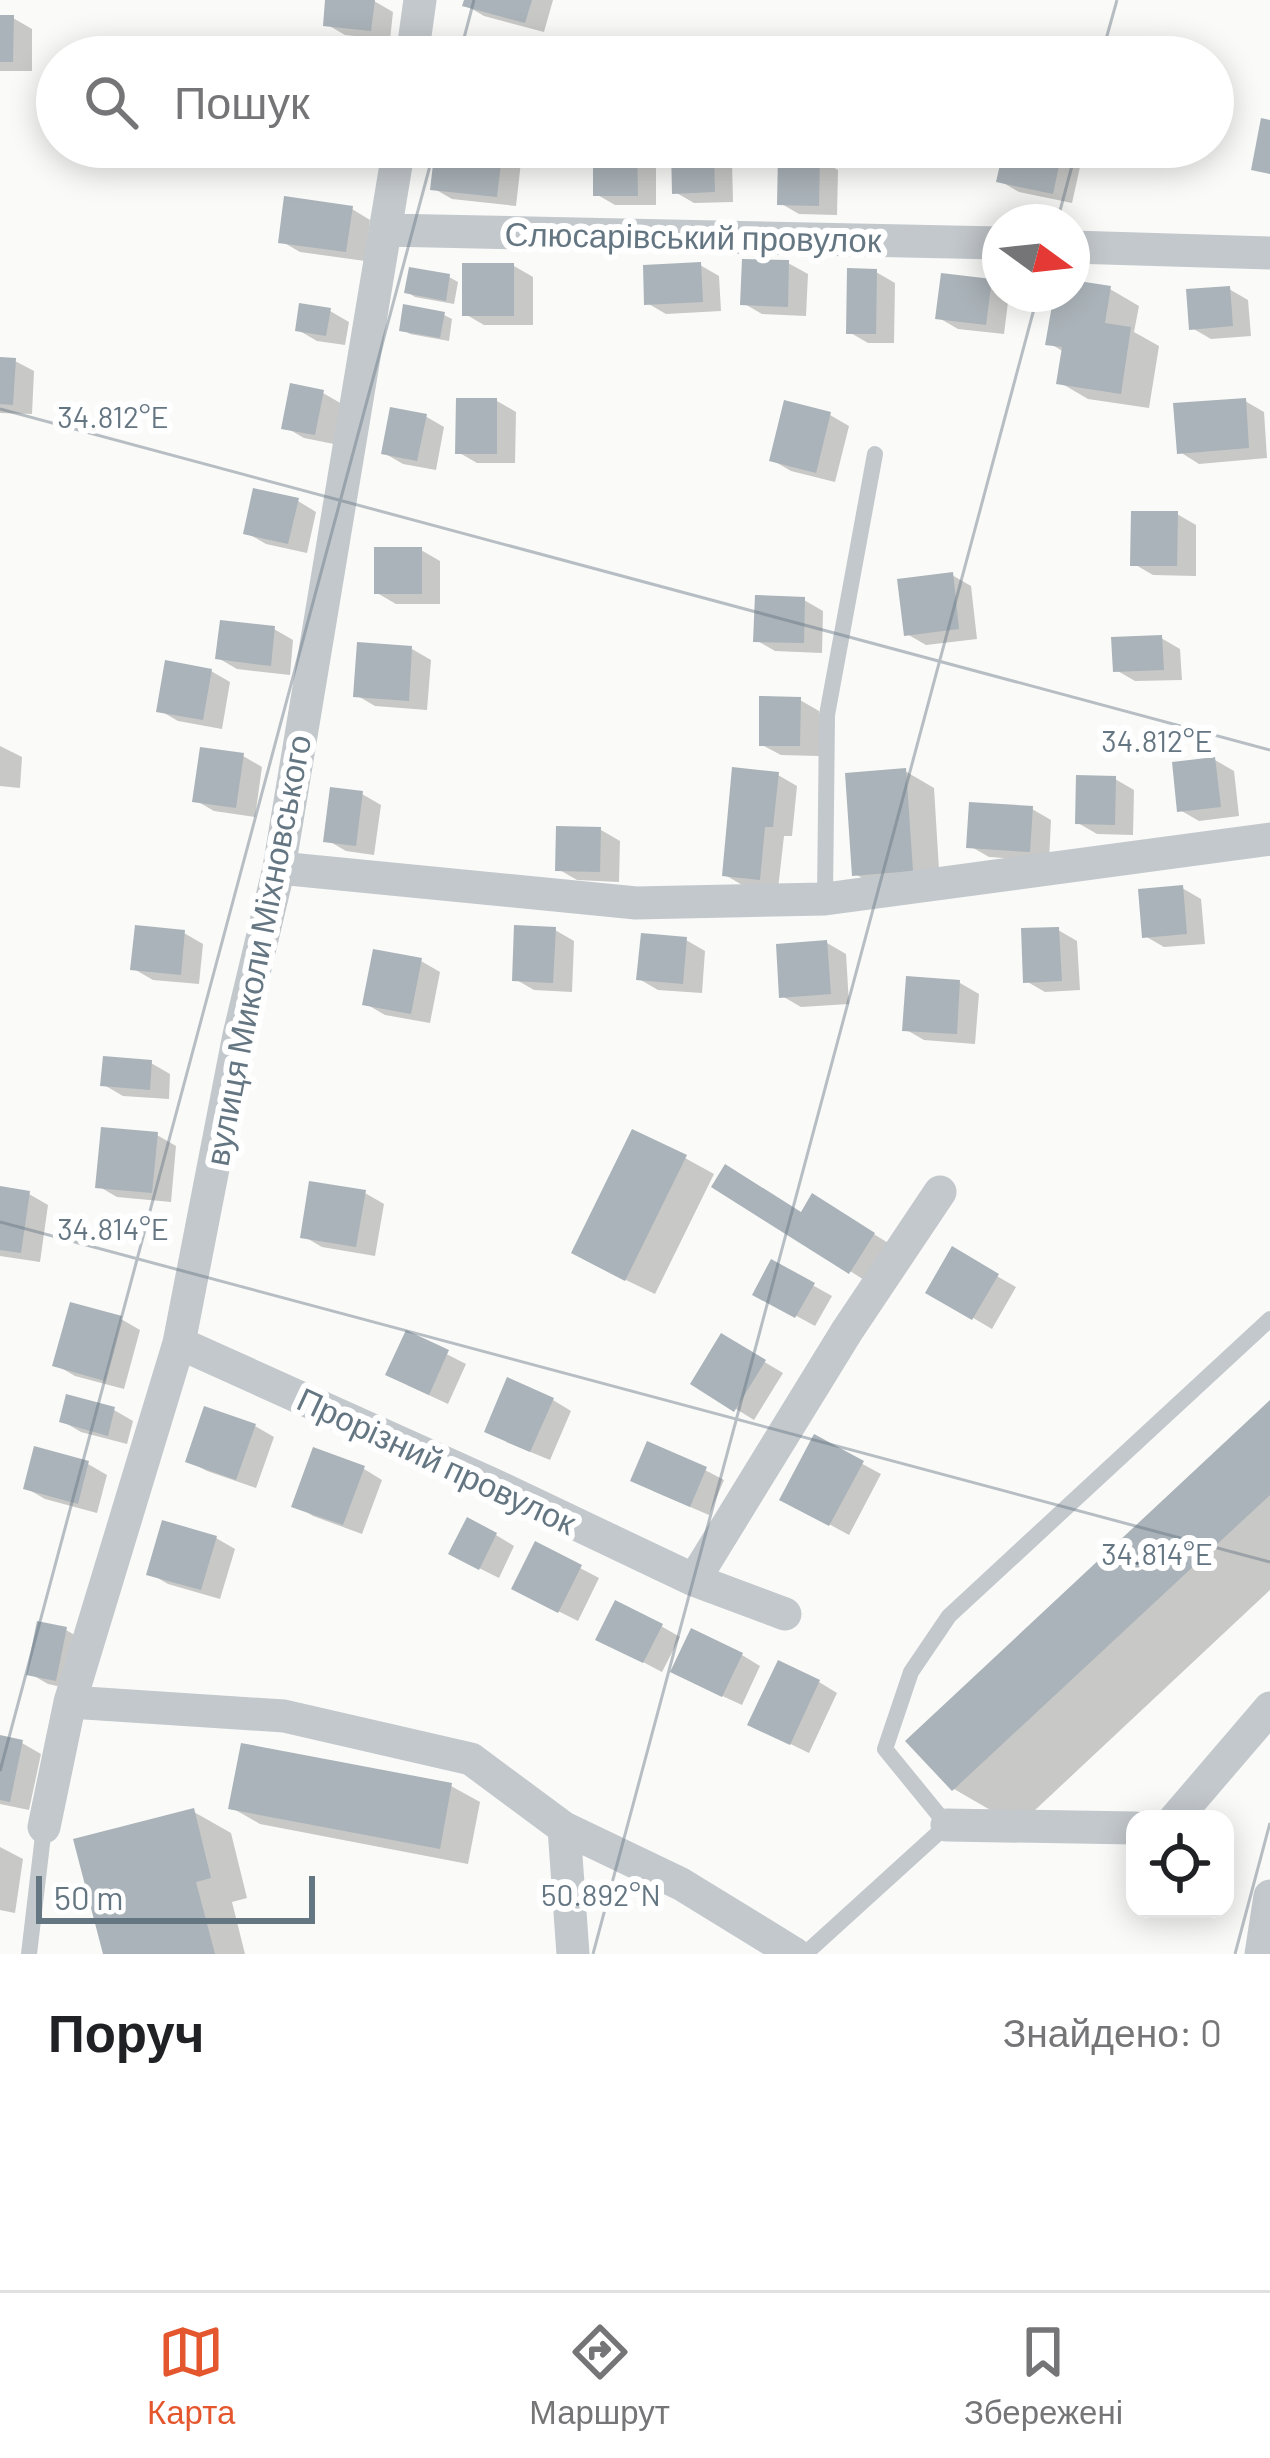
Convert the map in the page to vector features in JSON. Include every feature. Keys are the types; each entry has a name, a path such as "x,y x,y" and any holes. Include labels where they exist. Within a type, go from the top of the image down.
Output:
{"street":[{"path":"415,36 420,0"},
{"name":"вулиця Миколи Міхновського","path":"44,1827 70,1702 179,1343 239,1035 278,868 395,168"},
{"name":"Слюсарівський провулок","path":"386,230 982,243"},
{"path":"1090,248 1270,253"},
{"path":"278,868 636,903 825,899 1270,839"},
{"path":"694,1580 847,1331 940,1192"},
{"name":"Прорізний провулок","path":"179,1343 694,1580 785,1614"},
{"path":"70,1702 284,1716 471,1759 564,1828 681,1884 795,1954"},
{"path":"1183,1810 1270,1708"},
{"path":"947,1826 1126,1828"},
{"path":"564,1828 573,1954"},
{"path":"1261,1954 1270,1895"}],"lane":[{"path":"825,899 827,715 875,454"},
{"path":"805,1954 947,1826 885,1749 910,1672 949,1616 1270,1319"},
{"name":"вулиця Миколи Міхновського","path":"28,1954 44,1827"}],"building":[{"path":"325,0 375,0 371,31 323,26"},
{"path":"464,0 532,0 525,23 462,6"},
{"path":"0,15 14,15 13,62 0,62"},
{"path":"1261,118 1270,120 1270,174 1251,170"},
{"path":"433,168 500,168 497,197 430,190"},
{"path":"593,168 637,168 638,196 593,196"},
{"path":"671,168 714,168 715,192 672,194"},
{"path":"778,168 820,168 819,206 777,205"},
{"path":"999,168 1059,168 1053,194 996,182"},
{"path":"284,196 353,206 346,252 278,243"},
{"path":"742,259 789,260 788,307 740,305"},
{"path":"701,262 703,302 644,305 643,265"},
{"path":"462,263 514,263 514,316 462,316"},
{"path":"409,267 450,274 446,301 404,293"},
{"path":"847,268 877,269 876,334 846,334"},
{"path":"941,273 982,278 986,325 935,319"},
{"path":"1090,283 1111,286 1105,323 1131,327 1121,394 1056,384 1062,347 1045,345 1051,312 1090,312"},
{"path":"1230,286 1233,326 1189,330 1186,289"},
{"path":"299,303 331,308 326,336 295,331"},
{"path":"403,304 445,312 440,338 399,331"},
{"path":"0,357 16,358 13,405 0,404"},
{"path":"290,383 324,390 315,435 281,429"},
{"path":"456,398 497,398 497,454 455,454"},
{"path":"1246,398 1249,448 1177,454 1173,403"},
{"path":"784,400 831,412 816,473 769,461"},
{"path":"390,407 427,414 417,461 381,454"},
{"path":"253,488 299,498 288,544 243,534"},
{"path":"1131,511 1178,511 1177,566 1130,566"},
{"path":"374,547 422,547 422,594 374,594"},
{"path":"953,572 959,629 904,636 897,579"},
{"path":"755,595 805,597 804,643 753,642"},
{"path":"220,620 275,626 271,666 215,659"},
{"path":"1162,635 1164,670 1113,672 1111,637"},
{"path":"357,642 412,646 409,701 353,697"},
{"path":"165,660 212,669 203,720 156,712"},
{"path":"759,696 801,697 800,746 759,746"},
{"path":"200,747 244,753 236,808 192,802"},
{"path":"1215,757 1221,807 1177,812 1172,762"},
{"path":"732,767 779,772 773,827 765,827 760,880 722,876"},
{"path":"906,768 913,871 852,876 845,773"},
{"path":"1076,775 1116,776 1115,825 1075,824"},
{"path":"330,787 363,791 356,846 323,842"},
{"path":"969,802 1033,806 1030,852 966,848"},
{"path":"556,826 601,827 600,872 555,871"},
{"path":"1183,885 1187,934 1142,938 1138,889"},
{"path":"135,925 185,930 181,975 130,970"},
{"path":"514,925 556,927 553,983 512,981"},
{"path":"1059,927 1062,981 1023,983 1021,928"},
{"path":"641,933 687,937 683,984 636,980"},
{"path":"827,940 831,994 779,998 776,944"},
{"path":"373,949 422,958 411,1014 362,1005"},
{"path":"906,976 960,980 957,1034 902,1031"},
{"path":"103,1056 152,1060 150,1090 100,1086"},
{"path":"101,1127 158,1132 152,1193 95,1188"},
{"path":"632,1129 687,1155 625,1281 571,1253"},
{"path":"725,1164 801,1212 812,1193 875,1233 849,1274 711,1187"},
{"path":"309,1181 366,1190 356,1247 300,1238"},
{"path":"0,1186 30,1191 21,1253 0,1250"},
{"path":"952,1246 999,1274 972,1320 925,1293"},
{"path":"771,1259 815,1283 795,1318 752,1295"},
{"path":"70,1302 122,1316 105,1381 52,1366"},
{"path":"406,1330 449,1350 429,1395 385,1375"},
{"path":"721,1333 766,1360 734,1412 690,1384"},
{"path":"507,1377 554,1398 530,1452 484,1432"},
{"path":"66,1394 115,1407 108,1436 59,1422"},
{"path":"1270,1400 1270,1495 952,1791 905,1741"},
{"path":"204,1406 256,1424 236,1480 185,1462"},
{"path":"814,1434 864,1461 829,1526 779,1500"},
{"path":"647,1441 707,1467 690,1507 630,1481"},
{"path":"34,1446 89,1461 78,1504 23,1489"},
{"path":"313,1447 365,1466 343,1525 291,1507"},
{"path":"467,1517 497,1533 479,1570 448,1554"},
{"path":"162,1520 217,1536 201,1590 146,1575"},
{"path":"535,1541 582,1565 558,1613 511,1589"},
{"path":"615,1600 663,1624 643,1663 595,1640"},
{"path":"37,1621 67,1627 56,1681 26,1675"},
{"path":"691,1628 743,1653 722,1697 670,1672"},
{"path":"778,1660 820,1680 790,1745 747,1725"},
{"path":"0,1735 23,1740 10,1802 0,1800"},
{"path":"241,1743 452,1783 440,1849 228,1809"},
{"path":"194,1808 211,1878 196,1882 215,1954 103,1954 73,1839"}]}
